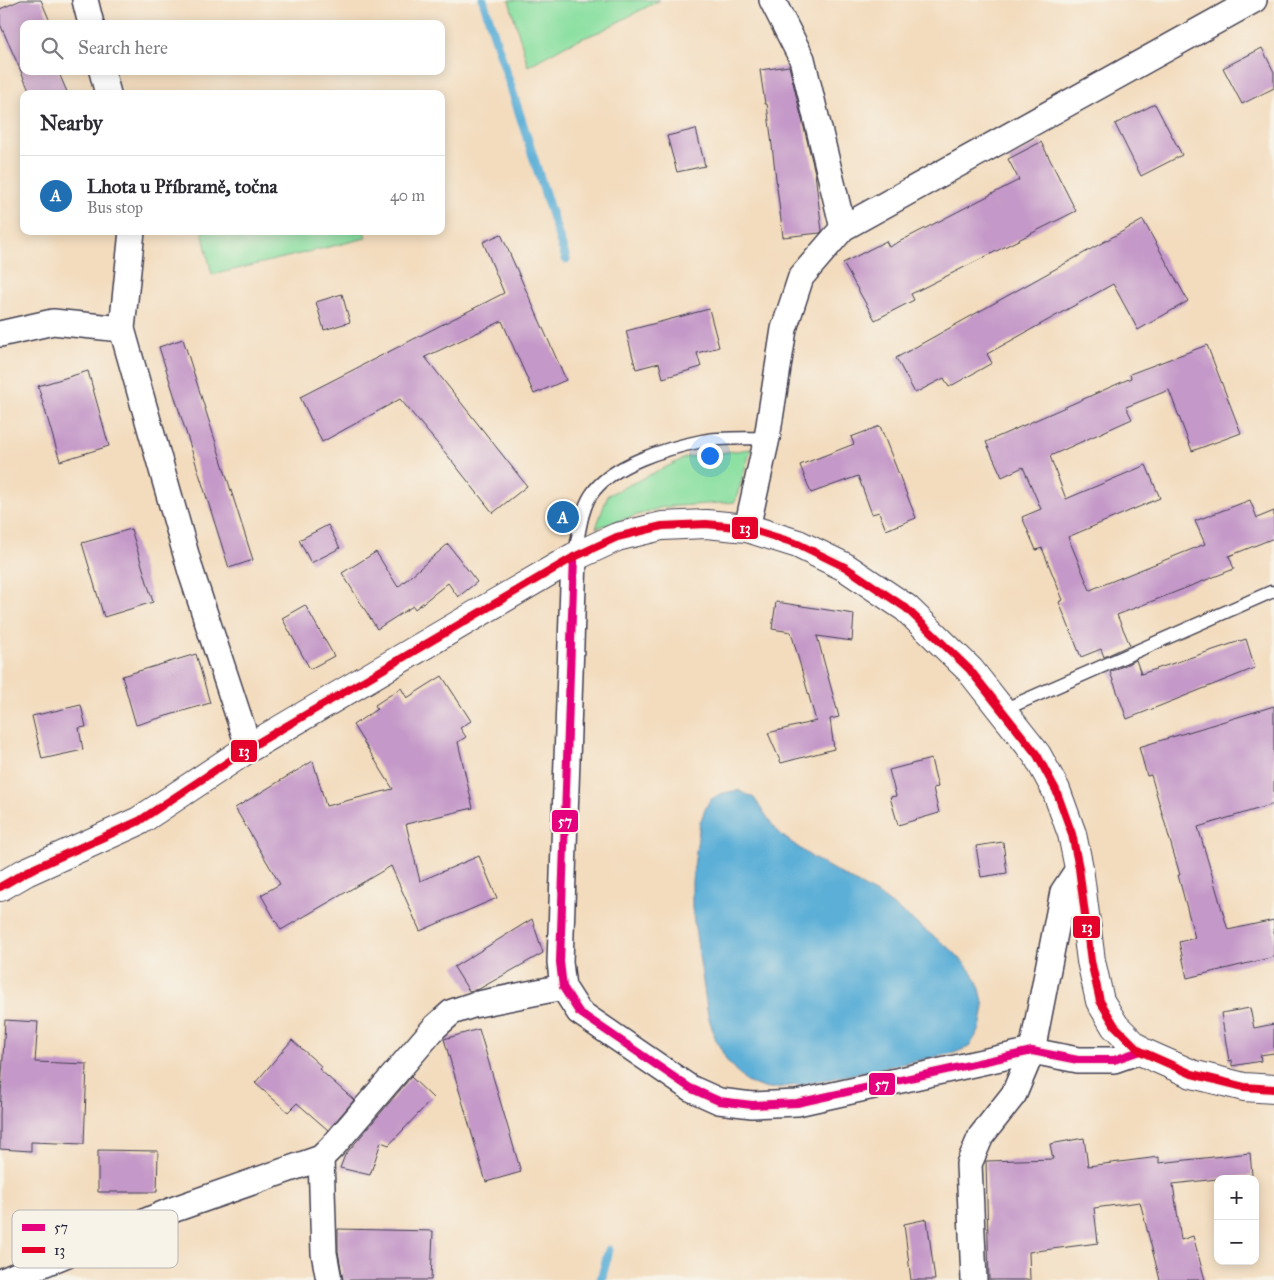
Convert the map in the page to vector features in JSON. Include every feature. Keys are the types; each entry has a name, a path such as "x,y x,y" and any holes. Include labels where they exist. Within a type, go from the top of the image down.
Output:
{"street":[{"path":"85,0 90,20"},
{"path":"772,0 802,59 843,228"},
{"path":"746,528 767,438 784,329 801,277 843,228 1254,0"},
{"path":"103,75 107,90"},
{"path":"132,235 122,329 191,572 249,748"},
{"path":"0,334 53,322 122,329"},
{"path":"0,887 26,872 138,821 249,748 574,557 617,537 662,526 706,524 746,528 798,544 844,567 906,608 970,670 1037,755 1056,790 1072,834 1079,868 1091,961 1100,1001 1115,1026 1140,1051 1192,1074 1244,1087 1274,1089"},
{"path":"574,557 560,962 563,987 579,1012 690,1088 718,1101 752,1105 797,1103 1032,1051 1078,1060 1114,1060 1140,1051"},
{"path":"974,1280 969,1164 981,1136 1014,1094 1032,1051 1063,892 1079,868"},
{"path":"173,1210 321,1158 435,1027 452,1012 473,1005 563,987"},
{"path":"321,1158 324,1253 329,1280"},
{"path":"5,1280 34,1268"}],"lane":[{"path":"574,557 584,512 591,495 604,479 647,455 703,441 767,438"},
{"path":"1003,710 1271,592"}],"green space":[{"path":"509,0 660,0 601,31 568,44 528,66"},
{"path":"203,235 365,235 366,238 212,275"},
{"path":"751,449 735,502 663,507 596,528 608,495 687,457"}],"water":[{"path":"738,790 754,798 774,827 784,837 813,858 880,896 953,951 966,965 975,977 984,1006 980,1029 969,1047 954,1053 806,1084 767,1089 746,1082 727,1061 715,1038 708,1015 692,908 692,881 700,823 706,807 710,800 720,794"}],"building":[{"path":"21,0 41,0 49,20 20,20 20,69 0,24 0,9"},
{"path":"1262,48 1274,72 1274,88 1242,104 1223,68"},
{"path":"789,66 815,173 822,231 820,233 783,237 767,104 765,104 760,70"},
{"path":"23,75 60,75 66,90 29,90"},
{"path":"1155,104 1182,155 1141,176 1115,124"},
{"path":"696,129 705,166 677,172 667,136"},
{"path":"1041,142 1076,211 911,294 914,300 875,320 843,263 886,241 889,247 1019,180 1008,159"},
{"path":"1143,220 1188,301 1138,330 1113,284 987,354 992,363 949,387 944,378 915,393 896,358"},
{"path":"501,234 566,380 534,394 502,321 425,357 527,486 493,513 400,399 322,442 300,397 504,293 483,242"},
{"path":"342,294 350,322 324,330 316,302"},
{"path":"709,309 719,347 697,353 701,367 663,378 659,363 636,369 626,331"},
{"path":"183,339 253,560 229,568 159,347"},
{"path":"1207,345 1241,433 1192,451 1169,390 1126,407 1132,419 1050,456 1066,499 1146,465 1160,498 1068,537 1090,590 1205,544 1195,521 1250,500 1257,518 1274,511 1274,538 1229,556 1234,569 1117,615 1130,645 1104,657 1101,649 1081,657 1059,602 1063,600 1042,548 1036,550 1022,517 1041,509 1023,467 1002,477 986,442 1131,378 1130,374"},
{"path":"88,371 109,446 60,461 38,386"},
{"path":"880,426 916,518 886,530 879,512 872,514 858,476 811,493 800,465 854,444 851,437"},
{"path":"328,525 340,548 311,563 299,540"},
{"path":"131,529 153,602 104,617 82,543"},
{"path":"448,544 477,582 458,597 448,583 415,609 413,606 377,629 342,573 376,552 398,587"},
{"path":"776,602 854,614 852,641 817,636 839,717 830,719 834,749 781,763 768,733 816,721 791,632 772,629"},
{"path":"305,605 334,656 310,669 282,618"},
{"path":"1246,639 1255,668 1127,719 1110,672 1136,660 1141,674"},
{"path":"196,654 210,703 136,725 122,676"},
{"path":"442,676 471,721 460,728 466,737 458,742 473,808 406,824 420,881 479,856 497,898 420,931 391,866 281,930 261,895 280,884 235,808 313,761 326,806 393,789 353,725 377,709 375,705 401,688 407,698"},
{"path":"81,705 86,727 79,728 83,750 42,759 32,716"},
{"path":"1274,706 1274,804 1198,827 1228,930 1274,920 1274,957 1187,978 1179,942 1195,938 1178,875 1180,875 1151,775 1147,776 1139,747"},
{"path":"931,759 938,787 933,788 939,813 898,825 890,797 896,796 889,770"},
{"path":"1003,842 1007,873 981,877 976,846"},
{"path":"532,919 543,953 479,989 469,991 454,967"},
{"path":"1250,1008 1254,1028 1274,1024 1274,1053 1260,1055 1261,1061 1232,1066 1232,1060 1229,1061 1221,1013"},
{"path":"5,1020 38,1022 35,1062 87,1064 84,1144 31,1142 31,1151 0,1149"},
{"path":"479,1029 521,1172 486,1182 444,1039"},
{"path":"292,1040 321,1066 319,1069 354,1100 328,1130 297,1103 288,1112 255,1083"},
{"path":"411,1077 433,1098 389,1145 381,1142 370,1175 340,1168 345,1155"},
{"path":"1084,1138 1088,1166 1159,1157 1159,1163 1250,1153 1252,1175 1214,1175 1214,1179 1173,1184 1181,1240 1193,1236 1205,1280 1160,1280 1140,1202 1094,1208 1098,1243 1029,1252 1030,1280 989,1280 986,1161 1053,1159 1050,1144"},
{"path":"98,1150 158,1151 157,1192 98,1192"},
{"path":"927,1219 935,1280 911,1280 904,1224"},
{"path":"338,1229 433,1231 431,1280 343,1280 338,1251"}],"waterway":[{"path":"483,0 566,259"},
{"path":"601,1280 609,1250"}],"transit line":[{"name":"13","path":"0,887 26,872 139,821 249,748 574,557 617,537 662,526 706,524 747,528 798,544 845,567 906,608 970,670 1037,755 1056,790 1072,834 1079,868 1091,961 1100,1001 1115,1026 1140,1051 1192,1074 1244,1087 1274,1089"},
{"name":"57","path":"574,557 560,962 563,987 579,1012 690,1088 719,1101 752,1105 797,1103 1032,1051 1078,1060 1114,1060 1140,1051"}],"place":[{"name":"Lhota u Příbramě, točna","path":"563,517"}]}
